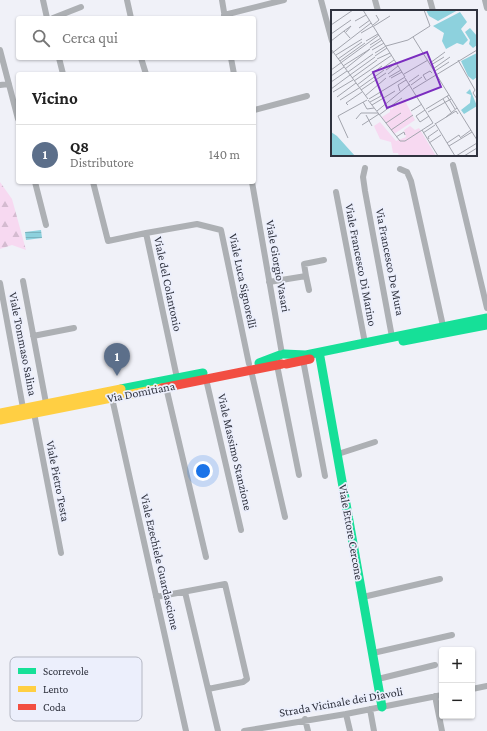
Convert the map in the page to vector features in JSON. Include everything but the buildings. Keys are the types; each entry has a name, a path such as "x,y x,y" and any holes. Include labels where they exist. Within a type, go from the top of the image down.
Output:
{"main road":[{"name":"Via Domitiana","path":"0,420 206,379 282,359 487,318"},
{"name":"Via Domitiana","path":"282,359 303,360 487,325"},
{"name":"Viale Ettore Cercone","path":"320,357 382,707"},
{"name":"Via Domitiana","path":"0,413 177,378 250,367"}],"street":[{"path":"43,0 47,16"},
{"path":"127,0 131,16"},
{"path":"222,0 224,16 284,0"},
{"path":"321,0 331,37"},
{"path":"375,0 378,10"},
{"path":"430,0 433,10"},
{"path":"485,0 487,8"},
{"path":"58,16 81,7"},
{"path":"0,52 16,111"},
{"path":"59,60 62,72"},
{"path":"142,60 146,72"},
{"path":"231,60 234,72"},
{"path":"0,86 9,84"},
{"path":"256,109 307,96"},
{"path":"453,165 487,308"},
{"name":"Via Francesco De Mura","path":"366,168 363,177 365,191 392,337"},
{"path":"400,169 407,172 411,181 442,326"},
{"path":"36,184 46,225"},
{"name":"Viale del Colantonio","path":"94,184 108,241 146,233 177,378"},
{"name":"Viale Giorgio Vasari","path":"252,184 270,282 299,476"},
{"name":"Viale Francesco Di Marino","path":"336,192 365,343"},
{"name":"Viale Luca Signorelli","path":"146,233 197,224 221,230 250,367"},
{"path":"309,290 304,264 324,260"},
{"path":"270,282 306,276"},
{"path":"23,281 46,403"},
{"name":"Viale Tommaso Salina","path":"0,283 23,408"},
{"path":"33,336 74,328"},
{"path":"303,360 325,476"},
{"path":"250,367 285,517"},
{"name":"Viale Massimo Stanzione","path":"206,379 242,530"},
{"path":"166,387 206,557"},
{"name":"Viale Ezechiele Guardascione","path":"112,398 186,731"},
{"name":"Viale Pietro Testa","path":"34,413 61,553"},
{"path":"338,454 375,442"},
{"path":"363,598 440,580"},
{"path":"156,597 225,584 247,679 243,682 208,689"},
{"path":"185,592 218,731"},
{"path":"373,653 452,635"},
{"path":"378,679 435,665"},
{"path":"475,688 487,686"},
{"name":"Strada Vicinale dei Diavoli","path":"244,731 259,730 305,719 346,714 439,695"},
{"path":"435,696 442,731"},
{"path":"370,709 374,731"},
{"path":"346,714 350,731"},
{"path":"305,719 308,731"}],"green space":[{"path":"0,182 12,199 26,250 12,245 0,249"}],"water":[{"path":"41,230 42,238 26,240 25,232"}],"traffic: fast":[{"path":"284,354 306,355 487,318"},
{"path":"403,341 487,325"},
{"path":"259,363 280,355"},
{"path":"320,357 382,707"},
{"path":"121,389 203,373"}],"traffic: slow":[{"path":"0,420 162,388"},
{"path":"0,413 121,389"}],"traffic: jam":[{"path":"286,364 310,359"},
{"path":"162,388 282,364"}],"place":[{"name":"Q8","path":"117,376"}]}
